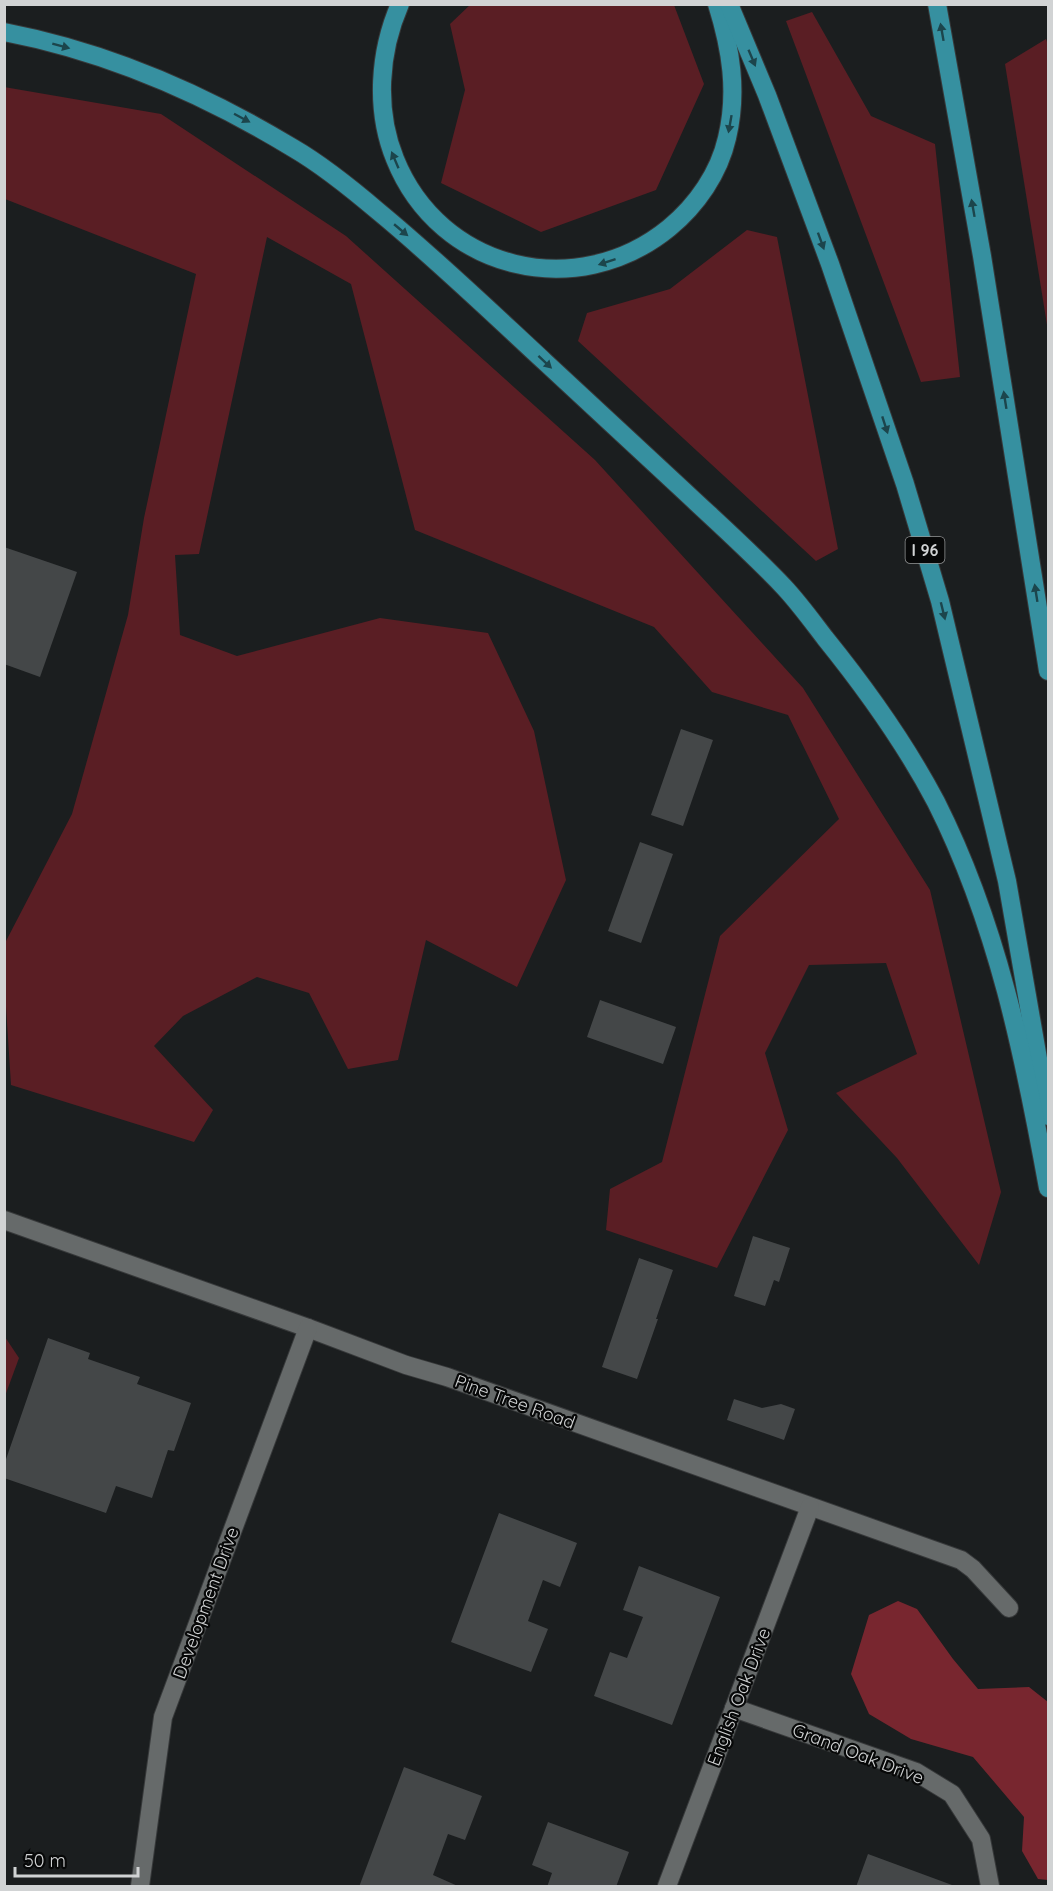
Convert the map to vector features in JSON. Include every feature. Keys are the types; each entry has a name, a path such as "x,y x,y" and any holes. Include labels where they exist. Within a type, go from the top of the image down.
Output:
{"highway":[{"path":"400,4 386,50 382,103 391,150 406,183 424,209 463,242 508,262 558,270 594,266 612,261 646,245 687,212 713,176 727,140 733,100 728,41 717,4"},
{"name":"I 96","path":"729,4 767,95 834,274 905,484 940,601 1007,881 1048,1116"},
{"path":"937,4 984,267 1048,671"},
{"path":"4,32 96,56 152,75 196,94 298,151 340,180 419,245 713,518 785,589 853,672 893,727 935,802 969,876 1001,966 1029,1081 1048,1188"}],"street":[{"name":"Pine Tree Road","path":"4,1221 961,1560 973,1569 1009,1608"},
{"name":"Development Drive","path":"140,1887 163,1718 308,1328"},
{"name":"English Oak Drive","path":"667,1887 810,1507"},
{"name":"Grand Oak Drive","path":"734,1708 916,1772 952,1794 981,1839 990,1887"}],"shaded area":[{"path":"471,4 674,5 704,84 656,190 541,232 441,183 465,90 450,24"},
{"path":"812,12 871,116 935,144 960,377 921,382 786,21"},
{"path":"1046,39 1048,45 1048,331 1005,64"},
{"path":"4,87 161,114 346,236 595,460 803,688 930,890 1001,1192 979,1265 897,1158 836,1093 917,1054 886,963 809,965 765,1053 788,1130 717,1268 606,1230 610,1189 662,1162 720,936 839,819 788,715 712,692 654,627 415,530 351,284 267,237 199,554 175,555 180,635 237,656 380,618 488,633 534,731 566,880 517,987 426,940 398,1060 348,1069 309,993 257,977 183,1016 154,1046 213,1110 194,1142 11,1085 5,991 5,943 72,814 128,615 144,518 196,274 5,199"},
{"path":"747,230 777,237 838,549 816,561 578,341 587,313 670,289"},
{"path":"5,1337 19,1358 5,1396"},
{"path":"898,1601 917,1609 978,1689 1029,1687 1048,1702 1048,1880 1038,1879 1022,1851 1024,1817 973,1757 911,1739 869,1714 851,1674 869,1615"}],"building":[{"path":"4,547 77,572 40,677 4,664"},
{"path":"681,729 713,740 683,826 651,815"},
{"path":"640,842 673,854 641,943 608,931"},
{"path":"600,1000 676,1027 663,1064 587,1037"},
{"path":"753,1236 790,1248 779,1282 774,1280 765,1306 734,1296"},
{"path":"639,1258 673,1270 637,1379 602,1367"},
{"path":"48,1338 90,1353 88,1359 140,1377 137,1384 191,1403 174,1451 168,1450 152,1498 116,1486 106,1513 4,1478 4,1465"},
{"path":"734,1399 762,1408 781,1404 795,1409 784,1440 727,1420"},
{"path":"499,1513 577,1543 560,1587 543,1580 528,1621 548,1629 531,1672 451,1642"},
{"path":"639,1566 720,1597 672,1725 594,1696 610,1652 627,1658 643,1617 623,1610"},
{"path":"404,1767 482,1796 465,1840 448,1834 433,1875 460,1887 359,1887"},
{"path":"548,1822 629,1852 616,1887 547,1887 552,1873 532,1865"},
{"path":"868,1854 952,1885 952,1887 856,1887"}]}
